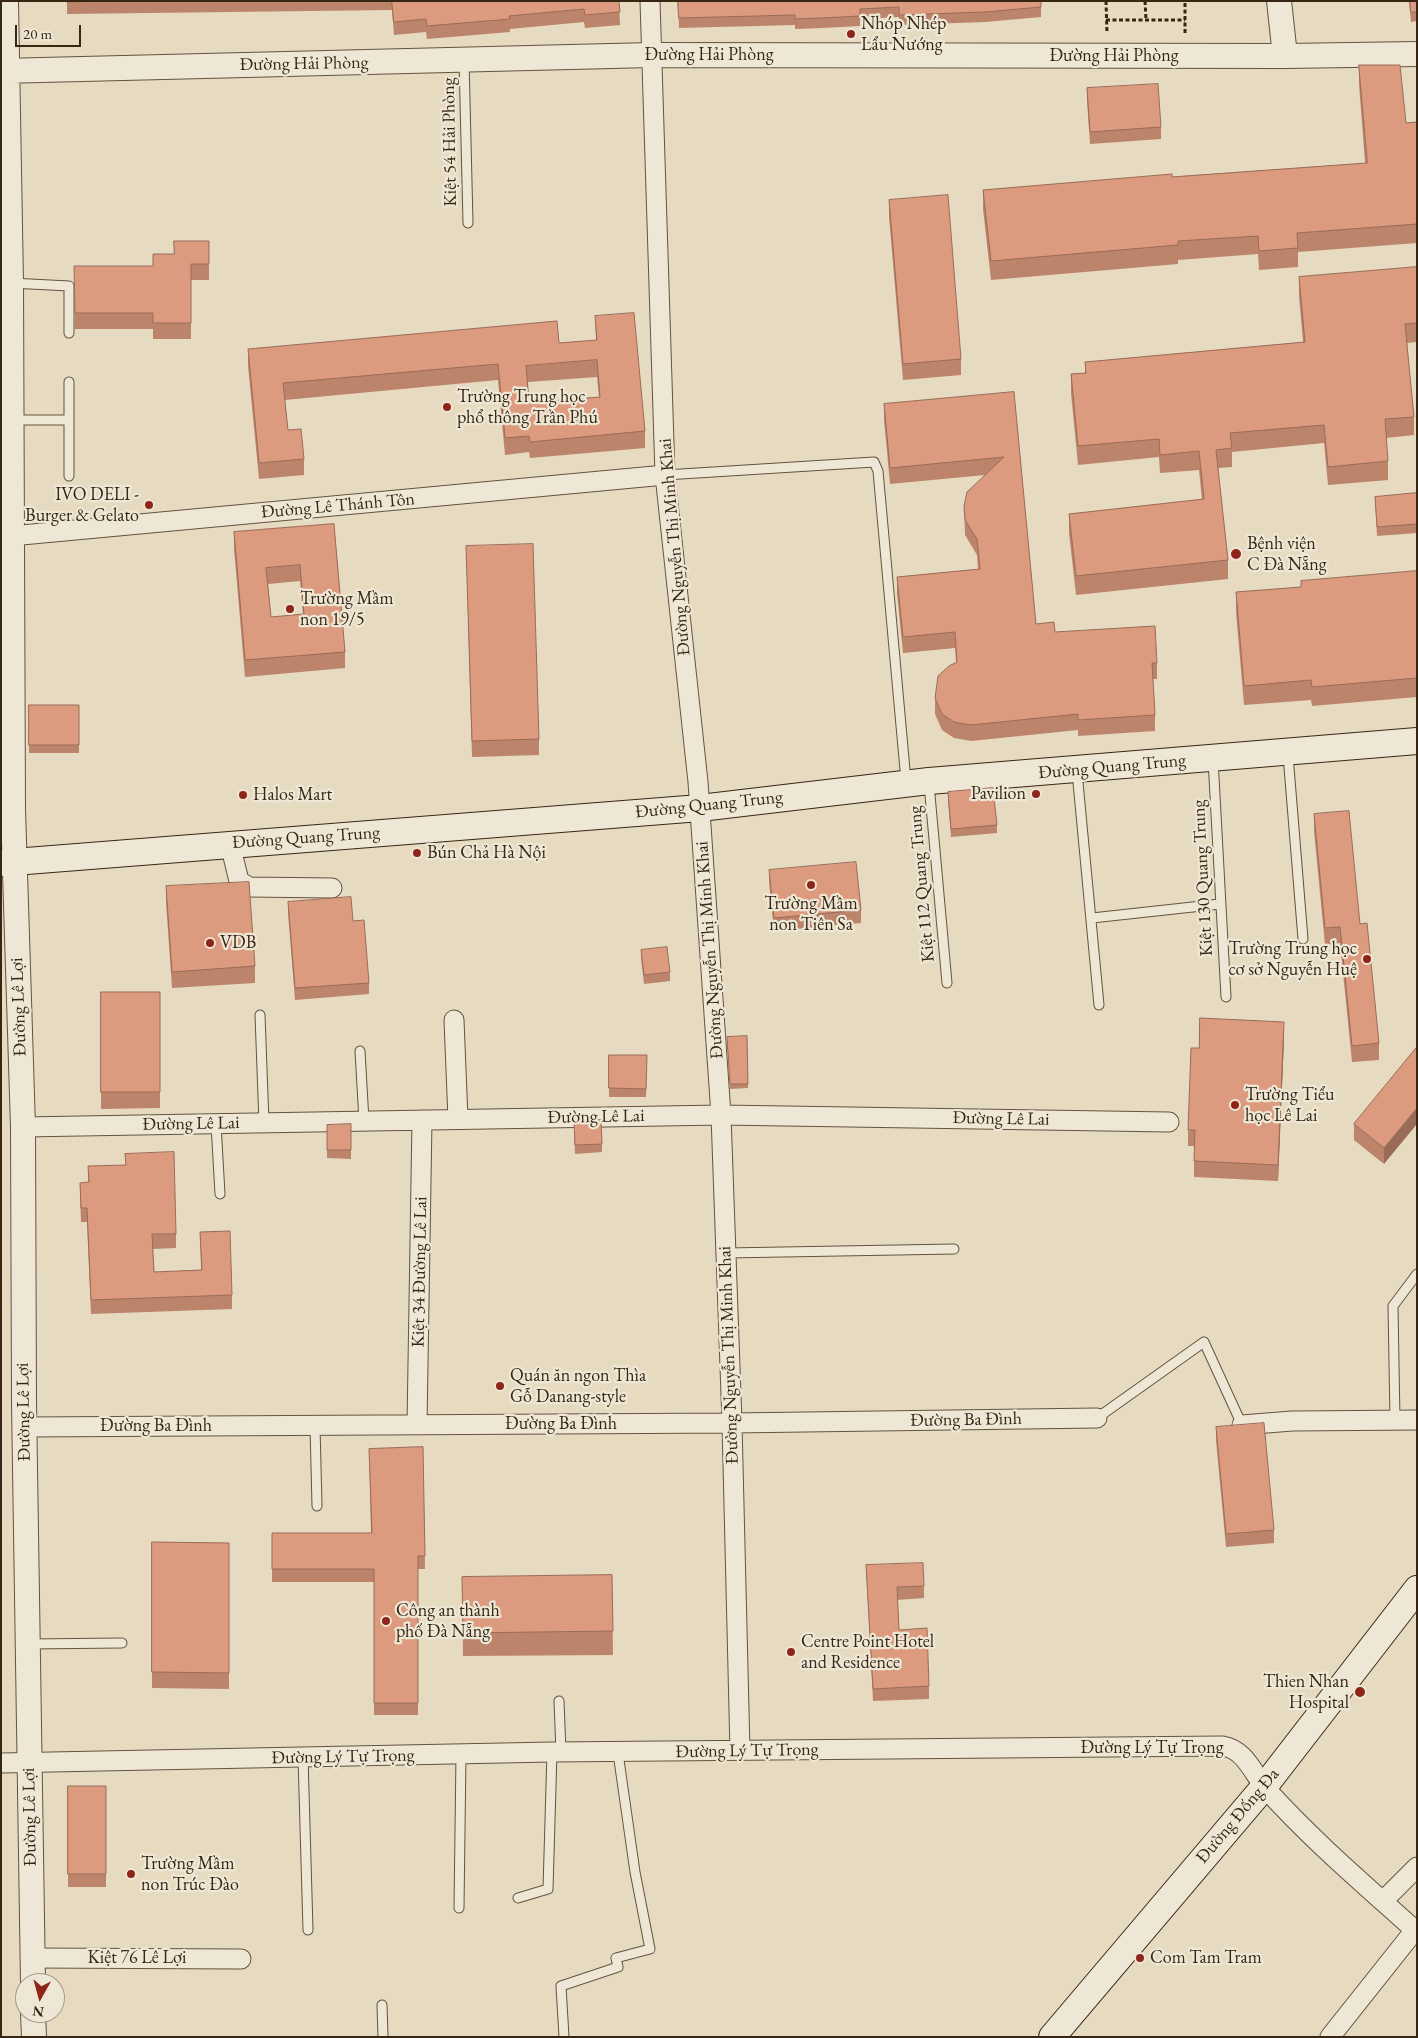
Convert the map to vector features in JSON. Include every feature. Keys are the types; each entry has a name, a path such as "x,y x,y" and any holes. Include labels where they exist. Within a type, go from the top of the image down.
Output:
{"main road":[{"name":"Đường Quang Trung","path":"8,862 700,808 917,783 1417,741"},
{"name":"Đường Đống Đa","path":"1052,2037 1264,1787 1417,1589"}],"street":[{"name":"Đường Lê Lợi","path":"6,1 4,71 11,283 8,862 23,1127 33,1973"},
{"name":"Đường Nguyễn Thị Minh Khai","path":"650,1 665,475 700,808 721,1115 732,1423 740,1751"},
{"path":"1279,1 1285,56"},
{"name":"Đường Hải Phòng","path":"4,71 652,55 1285,56 1417,54"},
{"name":"Đường Lê Thánh Tôn","path":"11,536 665,475"},
{"path":"230,844 239,881 244,885 249,887 332,888"},
{"path":"454,1020 458,1119"},
{"name":"Đường Lê Lai","path":"23,1127 721,1115 1169,1122"},
{"name":"Kiệt 34 Đường Lê Lai","path":"417,1425 422,1120"},
{"name":"Đường Ba Đình","path":"25,1427 732,1423 1097,1418"},
{"path":"1242,1425 1292,1421 1417,1420"},
{"name":"Đường Lý Tự Trọng","path":"1,1763 556,1752 618,1753 1223,1746 1238,1752 1264,1787 1290,1816 1416,1931"},
{"path":"1383,1901 1417,1867"},
{"path":"1330,2037 1416,1931"},
{"name":"Kiệt 76 Lê Lợi","path":"32,1958 241,1959"},
{"path":"33,2023 34,2037"}],"lane":[{"name":"Kiệt 54 Hải Phòng","path":"464,60 468,223"},
{"path":"11,283 69,286 69,334"},
{"path":"68,382 69,476"},
{"path":"10,420 68,420"},
{"name":"Kiệt 112 Quang Trung","path":"665,475 874,462 878,471 917,783 947,983"},
{"path":"1288,752 1303,939"},
{"name":"Kiệt 130 Quang Trung","path":"1213,758 1226,997"},
{"path":"1077,769 1099,1005"},
{"path":"1092,918 1220,904"},
{"path":"260,1015 264,1123"},
{"path":"360,1051 364,1121"},
{"path":"216,1124 220,1194"},
{"path":"726,1254 954,1248"},
{"path":"1395,1420 1393,1306 1417,1274"},
{"path":"1097,1418 1204,1342 1242,1425"},
{"path":"315,1426 317,1506"},
{"path":"28,1644 122,1644"},
{"path":"518,1898 548,1889 559,1701"},
{"path":"564,2037 561,1986 618,1967 616,1958 650,1949 635,1872 618,1753"},
{"path":"459,1908 461,1754"},
{"path":"303,1758 308,1930"},
{"path":"382,2005 383,2037"}],"path":[{"path":"1106,1 1108,56"},
{"path":"1145,1 1146,20"},
{"path":"1185,1 1185,56"},
{"path":"1106,20 1185,20"}],"building":[{"path":"67,1 107,1 67,2"},
{"path":"392,1 619,1 620,12 585,15 584,9 509,16 510,19 427,26 426,19 394,22"},
{"path":"678,1 1041,1 1041,7 985,12 899,15 899,7 860,9 860,16 795,19 795,15 679,18"},
{"path":"1410,1 1417,1 1417,12 1411,12"},
{"path":"1359,65 1400,65 1406,123 1417,122 1417,224 1297,233 1298,248 1259,251 1258,236 1178,241 1178,245 991,261 983,190 1172,174 1172,177 1367,163"},
{"path":"1158,84 1161,127 1090,132 1087,88"},
{"path":"948,195 961,359 903,364 889,200"},
{"path":"174,241 209,241 209,264 191,264 191,323 153,323 153,313 75,313 74,266 153,266 153,254 174,254"},
{"path":"1417,267 1417,323 1405,324 1414,417 1385,419 1388,461 1328,467 1324,425 1230,433 1232,448 1216,450 1228,560 1076,576 1069,514 1204,499 1199,451 1160,455 1159,439 1078,446 1071,374 1086,373 1085,362 1305,342 1299,277"},
{"path":"634,313 645,431 530,442 529,436 505,438 498,364 283,383 288,430 301,429 304,459 259,463 248,349 557,321 559,343 597,340 595,316","holes":["597,360 600,397 529,403 526,366"]},
{"path":"1014,392 1036,624 1054,622 1055,632 1155,626 1157,663 1152,663 1155,715 1078,720 1078,714 971,725 954,722 942,714 935,698 938,676 949,666 957,662 955,632 903,637 897,577 980,569 977,539 965,520 964,506 967,492 1004,457 890,468 884,404"},
{"path":"1417,493 1417,524 1377,527 1375,497"},
{"name":"Trường Mầm non 19/5","path":"334,524 345,652 245,660 234,532","holes":["300,565 304,614 271,617 266,568"]},
{"path":"533,544 539,739 472,741 466,546"},
{"path":"1417,571 1417,678 1312,687 1311,680 1244,686 1236,592 1301,587 1301,581"},
{"path":"29,705 79,705 79,745 29,745"},
{"path":"993,788 997,825 951,829 948,792"},
{"path":"1349,811 1360,924 1367,923 1379,1043 1352,1046 1340,927 1325,928 1314,814"},
{"path":"856,862 861,910 774,918 769,870"},
{"name":"VDB","path":"249,882 255,966 172,972 166,886"},
{"path":"351,897 353,921 364,920 369,983 295,988 288,902"},
{"path":"667,947 670,972 644,975 641,950"},
{"path":"101,992 160,992 160,1092 101,1092"},
{"name":"Trường Tiểu học Lê Lai","path":"1200,1018 1284,1022 1278,1165 1194,1161 1195,1130 1188,1130 1191,1048 1199,1048"},
{"path":"747,1036 748,1084 730,1084 727,1037"},
{"path":"1417,1047 1417,1108 1384,1148 1354,1124"},
{"path":"609,1055 647,1055 646,1089 609,1088"},
{"path":"601,1120 602,1144 575,1145 574,1122"},
{"path":"351,1124 351,1150 327,1150 327,1125"},
{"path":"174,1152 176,1234 152,1234 154,1272 202,1270 200,1232 230,1231 232,1295 91,1300 87,1208 81,1208 80,1183 89,1182 88,1166 126,1165 125,1154"},
{"path":"1264,1423 1274,1530 1226,1534 1216,1427"},
{"path":"423,1447 425,1556 418,1556 418,1703 374,1703 374,1569 272,1569 272,1533 372,1533 369,1449"},
{"path":"152,1542 229,1543 229,1673 152,1672"},
{"path":"923,1563 924,1586 897,1587 899,1630 927,1628 929,1686 873,1689 866,1565"},
{"path":"612,1575 613,1631 463,1633 462,1577"},
{"path":"68,1786 106,1786 106,1874 68,1874"}],"place":[{"name":"Nhóp Nhép Lẩu Nướng","path":"851,34"},
{"name":"Trường Trung học phổ thông Trần Phú","path":"447,407"},
{"name":"IVO DELI - Burger & Gelato","path":"149,505"},
{"name":"Bệnh viện C Đà Nẵng","path":"1236,554"},
{"name":"Trường Mầm non 19/5","path":"290,609"},
{"name":"Pavilion","path":"1036,794"},
{"name":"Halos Mart","path":"243,795"},
{"name":"Bún Chả Hà Nội","path":"417,853"},
{"name":"Trường Mầm non Tiên Sa","path":"811,885"},
{"name":"VDB","path":"210,943"},
{"name":"Trường Trung học cơ sở Nguyễn Huệ","path":"1367,959"},
{"name":"Trường Tiểu học Lê Lai","path":"1235,1105"},
{"name":"Quán ăn ngon Thìa Gỗ Danang-style","path":"500,1386"},
{"name":"Công an thành phố Đà Nẵng","path":"386,1621"},
{"name":"Centre Point Hotel and Residence","path":"791,1652"},
{"name":"Thien Nhan Hospital","path":"1360,1692"},
{"name":"Trường Mầm non Trúc Đào","path":"131,1874"},
{"name":"Com Tam Tram","path":"1140,1958"}]}
